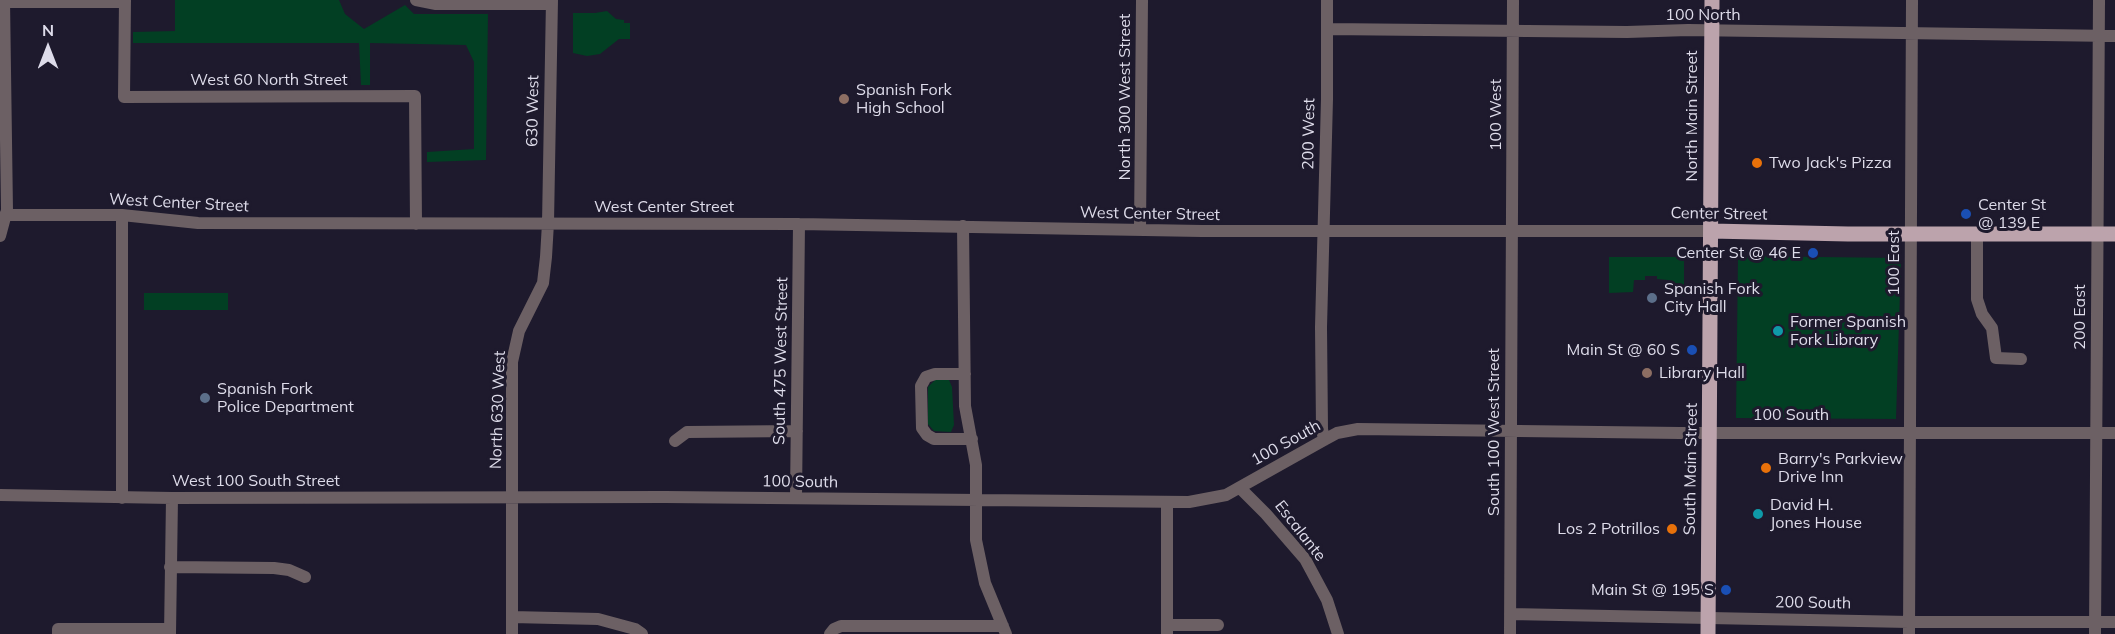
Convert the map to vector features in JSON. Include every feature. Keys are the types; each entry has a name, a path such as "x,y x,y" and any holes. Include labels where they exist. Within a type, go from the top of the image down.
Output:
{"main road":[{"name":"North Main Street","path":"1711,231 1712,0"},
{"name":"Center Street","path":"1711,231 2115,234"},
{"name":"South Main Street","path":"1708,626 1711,231"}],"street":[{"path":"416,0 436,4 552,2"},
{"name":"North 300 West Street","path":"1140,230 1142,0"},
{"name":"200 West","path":"1324,440 1322,270 1327,0"},
{"name":"100 West","path":"1511,230 1513,0"},
{"name":"100 East","path":"1909,628 1912,0"},
{"name":"200 East","path":"2095,628 2099,0"},
{"path":"0,236 5,215 4,1 125,1"},
{"name":"West 60 North Street","path":"125,1 124,97 415,96 416,224"},
{"name":"630 West","path":"548,223 552,2"},
{"name":"100 North","path":"1327,29 2115,36"},
{"name":"West Center Street","path":"5,215 122,215 198,223 799,224 1323,231"},
{"path":"122,215 122,498"},
{"name":"North 630 West","path":"512,634 512,362 519,331 543,283 548,223"},
{"name":"South 475 West Street","path":"796,498 799,224"},
{"path":"832,632 840,626 1005,630 990,596 979,562 976,540 976,465 965,406 963,226"},
{"name":"South 100 West Street","path":"1510,634 1511,230"},
{"name":"Center Street","path":"1323,231 1711,231"},
{"path":"1977,232 1977,299 1982,314 1992,328 1996,358 2021,359"},
{"path":"965,374 935,374 926,377 921,386 922,428 934,439 972,439"},
{"name":"100 South","path":"512,497 1167,502 1211,499 1240,488 1324,440 1348,431 1376,428 2115,433"},
{"path":"675,441 687,432 797,431"},
{"name":"Escalante","path":"1240,488 1305,559 1327,600 1338,634"},
{"name":"West 100 South Street","path":"0,495 122,498 512,497"},
{"path":"58,632 170,632 172,498"},
{"path":"1167,502 1167,630 1218,625"},
{"path":"170,567 274,568 289,570 305,577"},
{"name":"200 South","path":"1510,614 1708,626 2095,628 2115,622"},
{"path":"512,617 598,619 634,629 642,634"}],"green space":[{"path":"175,0 339,0 345,14 364,29 405,5 414,14 488,14 486,160 427,162 427,152 474,149 474,62 466,45 370,43 370,85 361,85 359,43 133,43 133,32 175,31"},
{"path":"607,11 616,19 630,23 630,39 619,39 600,54 587,56 573,53 573,13"},
{"path":"1738,256 1901,258 1896,419 1736,418"},
{"path":"1609,257 1681,257 1684,259 1684,296 1671,296 1668,280 1657,279 1657,276 1645,276 1645,280 1634,280 1633,292 1609,293"},
{"path":"144,293 228,293 228,310 144,310"},
{"path":"935,380 949,380 952,387 954,425 951,432 934,431 928,424 928,387"}],"place":[{"name":"Spanish Fork High School","path":"844,99"},
{"name":"Two Jack's Pizza","path":"1757,163"},
{"name":"Center St @ 139 E","path":"1966,214"},
{"name":"Center St @ 46 E","path":"1813,253"},
{"name":"Spanish Fork City Hall","path":"1652,298"},
{"name":"Former Spanish Fork Library","path":"1778,331"},
{"name":"Main St @ 60 S","path":"1692,350"},
{"name":"Library Hall","path":"1647,373"},
{"name":"Spanish Fork Police Department","path":"205,398"},
{"name":"Barry's Parkview Drive Inn","path":"1766,468"},
{"name":"David H. Jones House","path":"1758,514"},
{"name":"Los 2 Potrillos","path":"1672,529"},
{"name":"Main St @ 195 S","path":"1726,590"}]}
